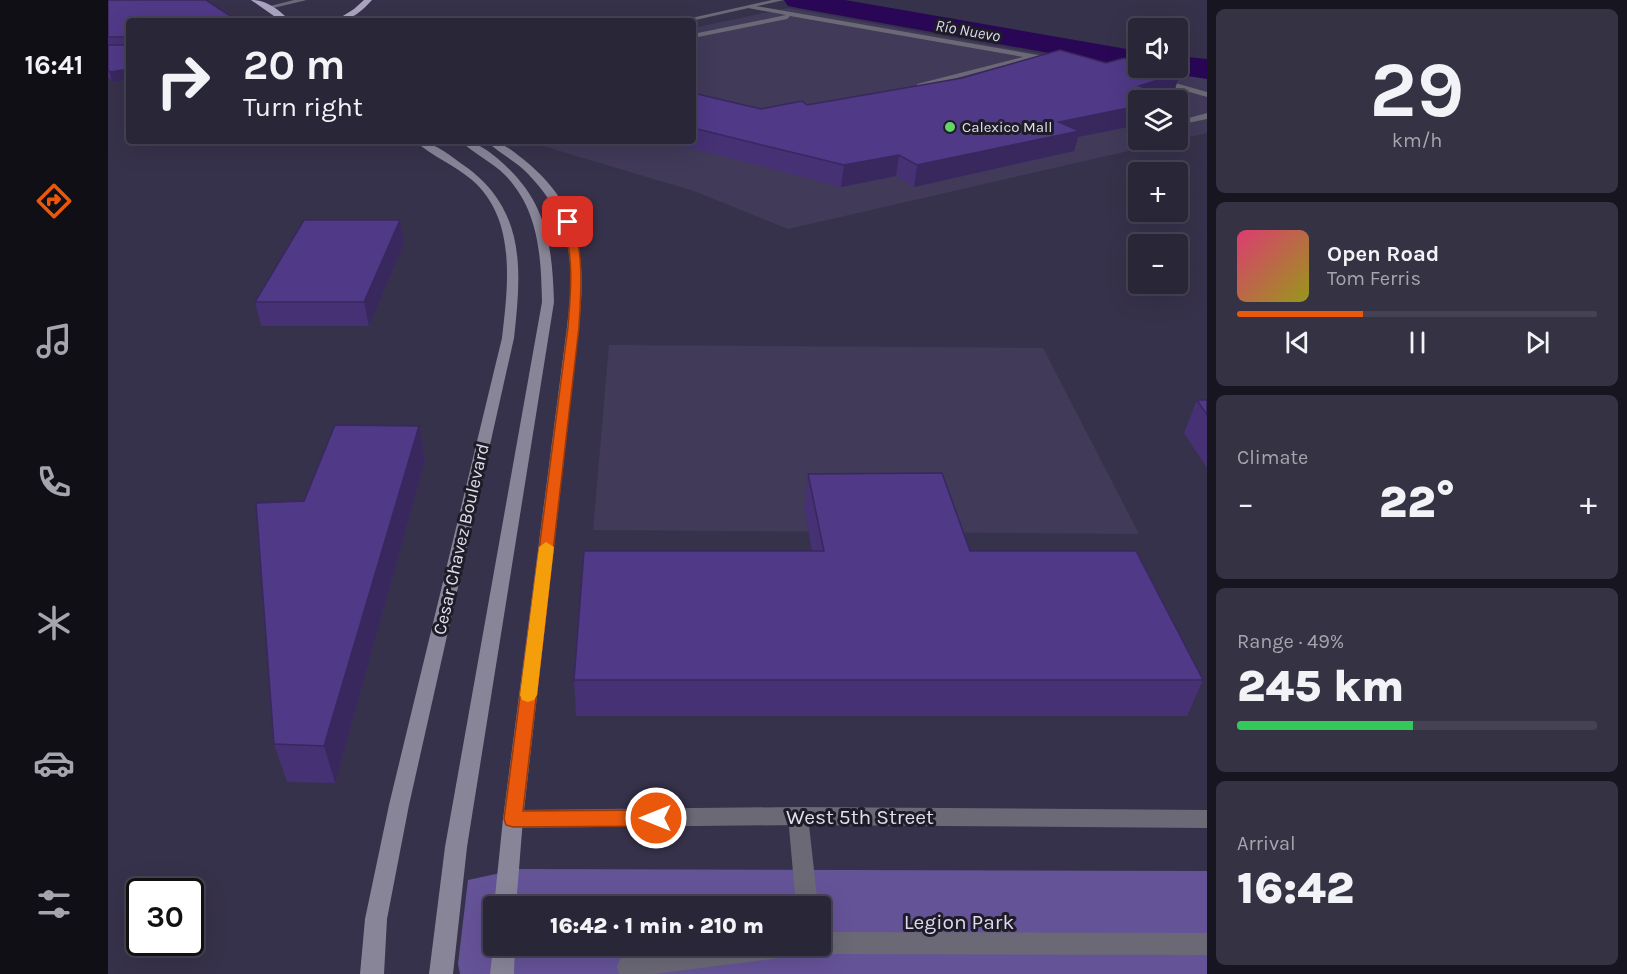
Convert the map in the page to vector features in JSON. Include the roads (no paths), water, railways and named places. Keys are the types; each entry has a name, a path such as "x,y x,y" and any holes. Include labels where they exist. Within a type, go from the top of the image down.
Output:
{"highway":[{"path":"255,0 269,7 282,18"},
{"path":"344,18 361,9 368,0"}],"main road":[{"name":"Cesar Chavez Boulevard","path":"372,974 376,919 399,805 508,338 512,307 513,252 503,216 484,186 459,166 424,144"},
{"path":"441,974 456,847 548,302 548,258 541,222 530,202 510,175 487,154 470,144"},
{"path":"495,144 527,168 553,197 568,222 574,243 577,271 573,327 513,819 506,896"},
{"path":"502,974 503,956"}],"street":[{"path":"269,7 304,0"},
{"path":"696,18 781,0"},
{"path":"750,7 1066,62"},
{"path":"696,35 796,15"},
{"path":"906,88 1033,56"},
{"path":"1153,78 1207,94"},
{"path":"1188,121 1207,116"},
{"path":"798,816 806,896"},
{"name":"West 5th Street","path":"513,819 798,816 1207,819"},
{"path":"831,943 1207,944"},
{"path":"631,974 629,966 708,956"}],"waterway":[{"name":"Río Nuevo","path":"798,0 1128,58"},
{"name":"Río Nuevo","path":"1188,67 1207,69"}],"place":[{"name":"Calexico Mall","path":"950,127"}],"park label":[{"name":"Legion Park","path":"959,922"}]}
